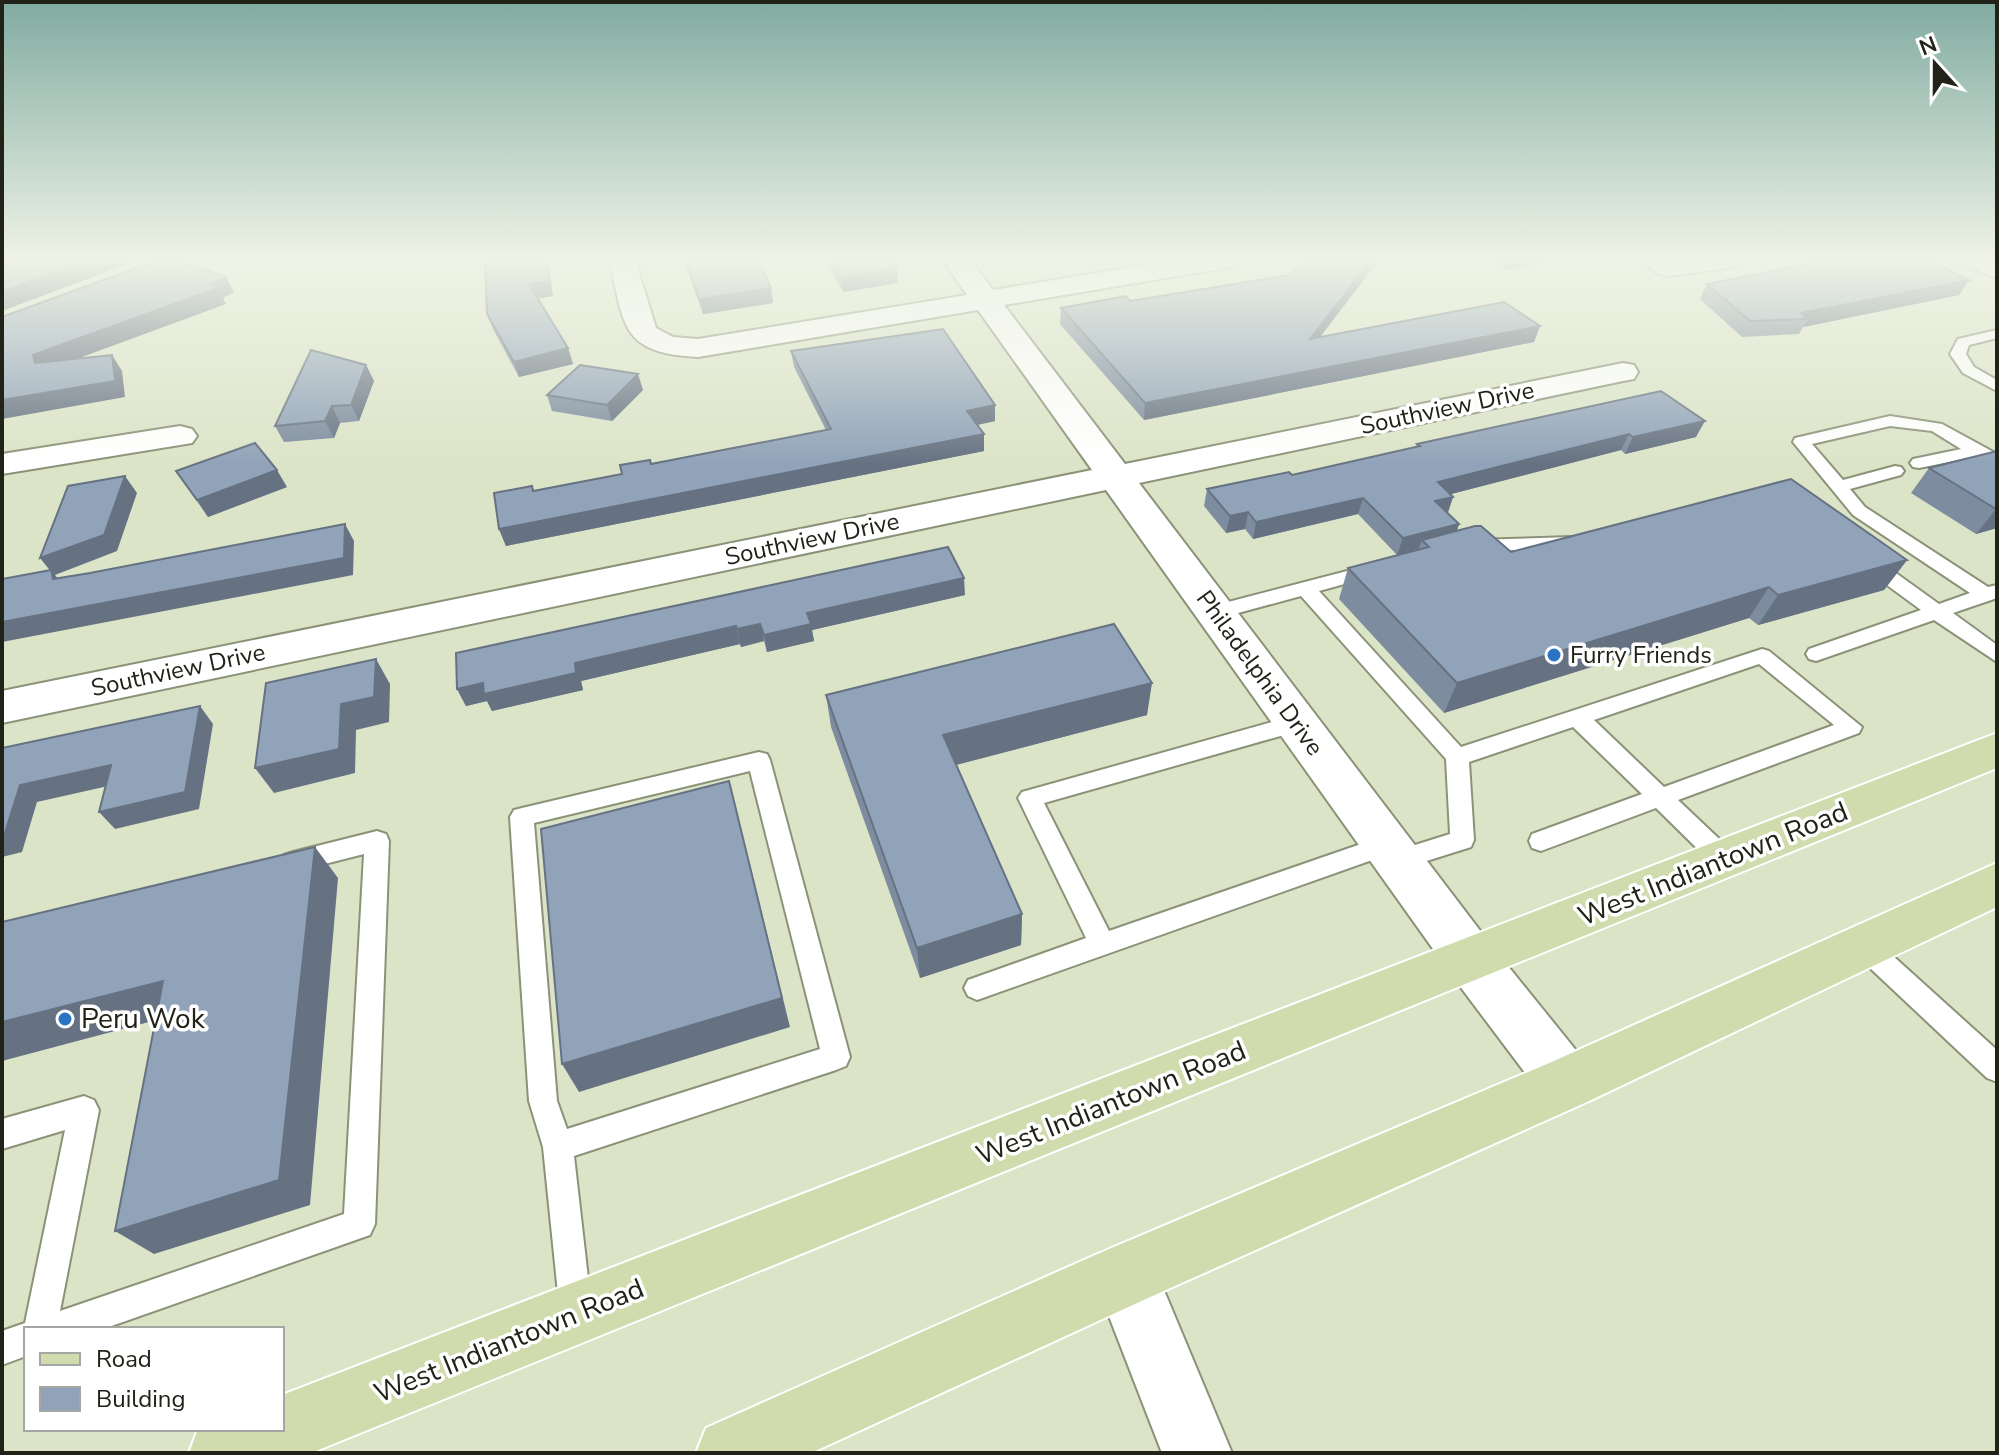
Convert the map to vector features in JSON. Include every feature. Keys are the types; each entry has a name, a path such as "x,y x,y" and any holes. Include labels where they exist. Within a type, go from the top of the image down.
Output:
{"main road":[{"name":"West Indiantown Road","path":"284,1429 1472,961 1997,750"},
{"path":"731,1453 1125,1275 1567,1083 1997,884"},
{"name":"West Indiantown Road","path":"224,1453 280,1431"}],"street":[{"path":"640,328 660,343 678,347 718,346 829,328"},
{"name":"Philadelphia Drive","path":"1006,328 1472,961 1567,1083"},
{"name":"Southview Drive","path":"2,707 1623,372"},
{"path":"2,464 180,436"},
{"path":"1125,1275 1197,1453"}],"lane":[{"path":"1997,334 1963,342 1958,354 1968,370 1997,386"},
{"path":"1991,593 1859,511 1801,442 1890,421 1936,427 1976,451 1997,459"},
{"path":"1919,463 1976,451"},
{"path":"1839,487 1895,471"},
{"path":"1449,550 1569,544 1584,539"},
{"path":"1846,547 1997,655"},
{"path":"1216,612 1391,566"},
{"path":"977,988 1102,944 1392,853 1462,840 1457,757 1305,588"},
{"path":"1816,654 1991,593"},
{"path":"1457,757 1762,656 1851,727 1541,841"},
{"path":"1577,717 1724,859"},
{"path":"1102,944 1030,798 1297,723"},
{"path":"558,1147 836,1057 759,760 522,817 543,1101 558,1147 576,1314"},
{"path":"62,1327 359,1224 377,841 272,867"},
{"path":"1863,945 1996,1066"},
{"path":"2,1134 84,1110 40,1327"},
{"path":"2,1348 24,1340"}],"building":[{"path":"2,328 108,328 33,355 35,363 112,355 115,381 2,400"},
{"path":"495,328 556,328 568,348 514,362"},
{"path":"1079,328 1319,328 1310,339 1368,328 1530,328 1145,403"},
{"path":"943,329 995,405 967,411 984,434 499,529 494,493 532,486 533,491 622,474 620,465 650,460 651,464 831,429 791,351"},
{"path":"311,350 366,365 351,405 332,406 325,421 275,426"},
{"path":"580,365 638,374 607,405 547,395"},
{"path":"1661,391 1705,421 1633,437 1629,434 1438,482 1453,497 1435,501 1459,524 1403,538 1363,498 1256,522 1248,512 1230,516 1207,489 1289,472 1292,475 1420,446 1417,444"},
{"path":"255,443 277,470 197,500 176,471"},
{"path":"1997,451 1997,509 1929,468"},
{"path":"125,476 104,535 40,558 68,486"},
{"path":"1791,479 1907,560 1778,595 1769,587 1457,683 1348,568 1429,547 1422,540 1475,526 1481,526 1511,552"},
{"path":"345,524 344,558 2,622 2,579 51,570 53,579"},
{"path":"948,547 964,578 807,613 811,624 764,635 760,624 737,629 736,626 575,663 576,673 484,694 483,683 457,689 456,653"},
{"path":"1114,624 1152,683 943,735 1022,914 917,948 826,695"},
{"path":"376,659 374,697 341,704 339,749 255,768 266,683"},
{"path":"200,706 185,792 99,812 111,765 20,785 2,836 2,748"},
{"path":"729,781 782,998 562,1064 541,829"},
{"path":"315,847 279,1180 115,1231 163,981 2,1022 2,922"}],"place":[{"name":"Furry Friends","path":"1554,655"},
{"name":"Peru Wok","path":"65,1019"}]}
